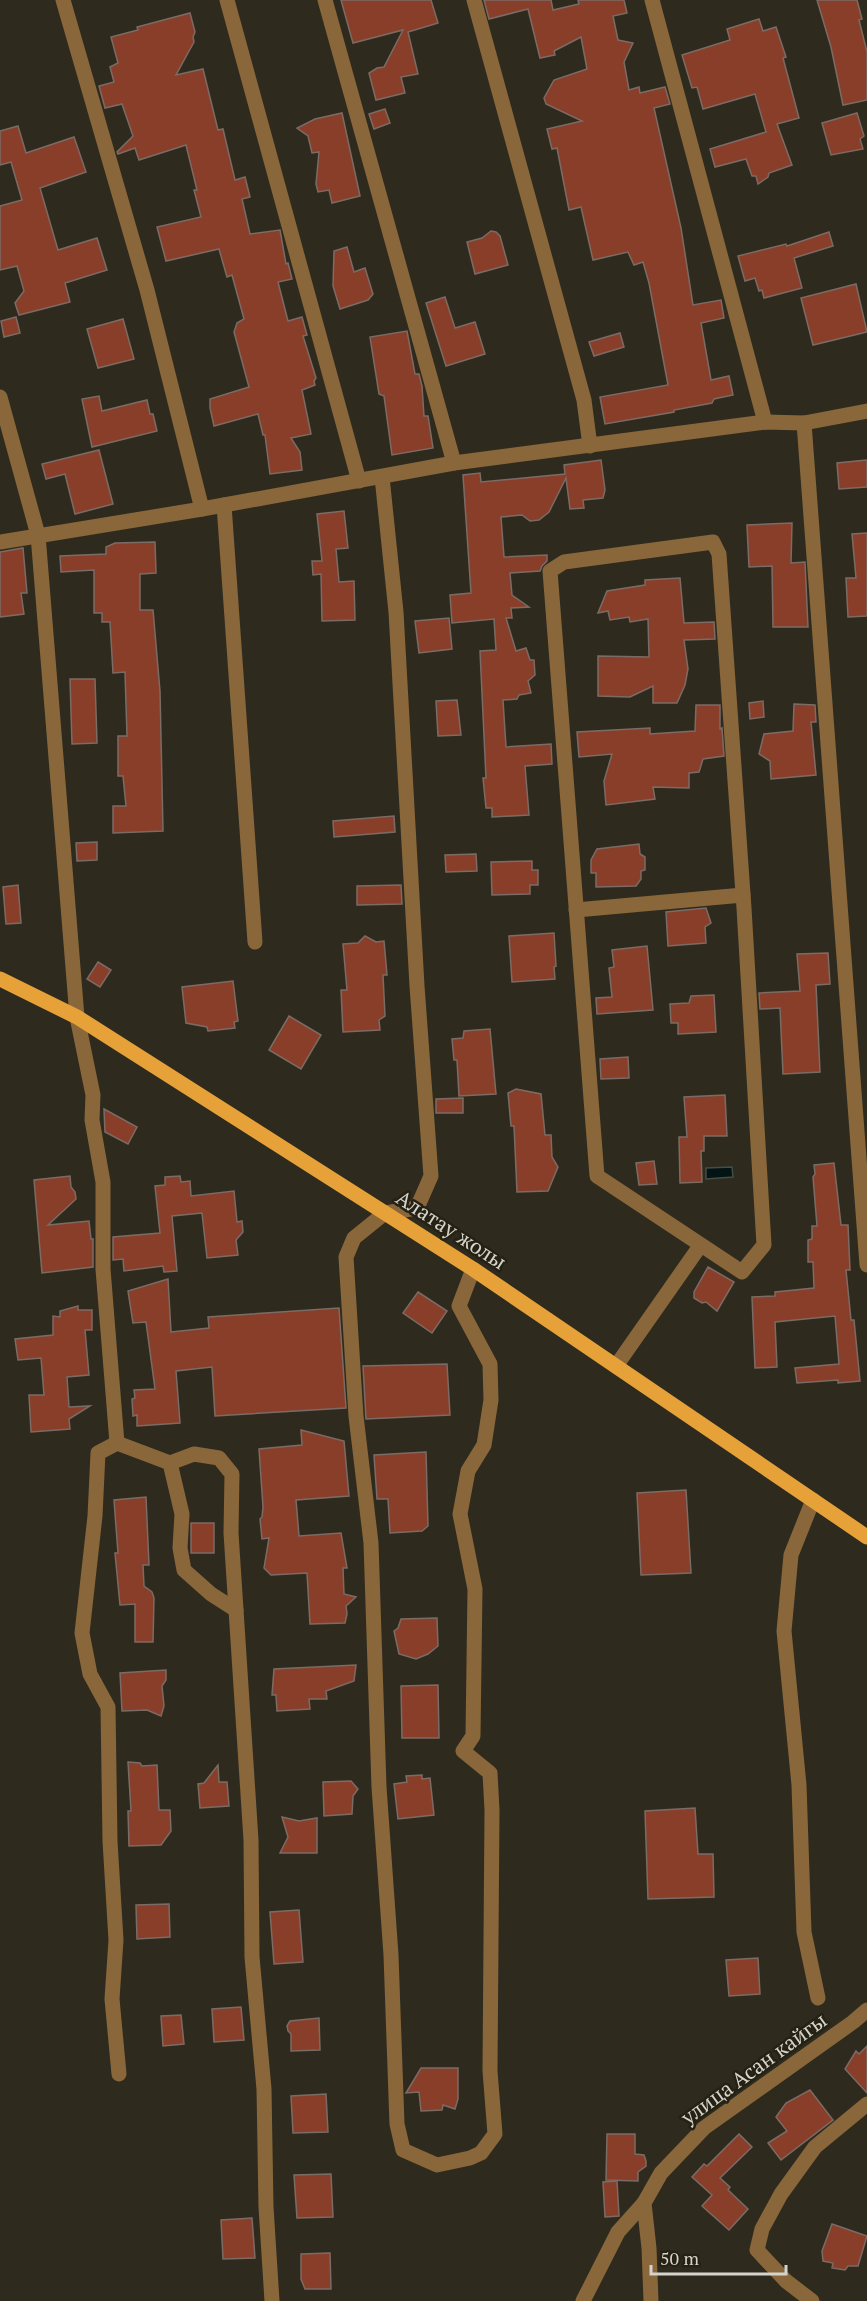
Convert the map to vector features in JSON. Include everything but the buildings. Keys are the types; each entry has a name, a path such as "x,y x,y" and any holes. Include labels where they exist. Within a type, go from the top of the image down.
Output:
{"main road":[{"name":"Алатау жолы","path":"0,979 77,1017 473,1269 867,1537"}],"street":[{"path":"63,0 147,290 202,509"},
{"path":"227,0 359,481"},
{"path":"325,0 454,463"},
{"path":"474,0 584,400 590,446"},
{"path":"652,0 765,422"},
{"path":"0,397 38,535 77,1017 93,1095 92,1120 103,1182 103,1269 117,1443"},
{"path":"0,542 202,509 454,463 765,422 804,423 867,411"},
{"path":"804,423 867,1265"},
{"path":"382,477 396,612 417,986 431,1176 417,1208 385,1213 354,1238 346,1257 356,1416 371,1544 379,1787 391,1955 397,2124 403,2150 437,2165 470,2158 481,2153 495,2134 490,2070 492,1810 490,1773 463,1751 473,1736 475,1589 460,1514 468,1471 484,1445 491,1400 490,1364 459,1306 473,1269"},
{"path":"224,505 255,942"},
{"path":"713,542 719,554 743,895 764,1245 742,1272 597,1176 550,571 564,562 713,542"},
{"path":"576,910 743,895"},
{"path":"616,1366 700,1246"},
{"path":"120,2074 112,1998 116,1940 108,1707 90,1674 82,1633 96,1516 99,1453 117,1443 170,1462 194,1454 219,1458 232,1474 231,1533 251,1840 252,1958 264,2089 266,2207 272,2301"},
{"path":"170,1462 182,1514 180,1548 184,1570 211,1594 236,1610"},
{"path":"813,1500 791,1555 783,1631 799,1785 804,1932 818,1998"},
{"name":"улица Асан кайгы","path":"581,2299 618,2232 644,2203 661,2173 704,2128 867,2010"},
{"path":"812,2301 786,2281 758,2250 762,2229 781,2194 814,2147 867,2104"},
{"path":"644,2203 651,2301"}],"shaded area":[{"path":"732,1167 733,1177 706,1179 706,1168"}]}
